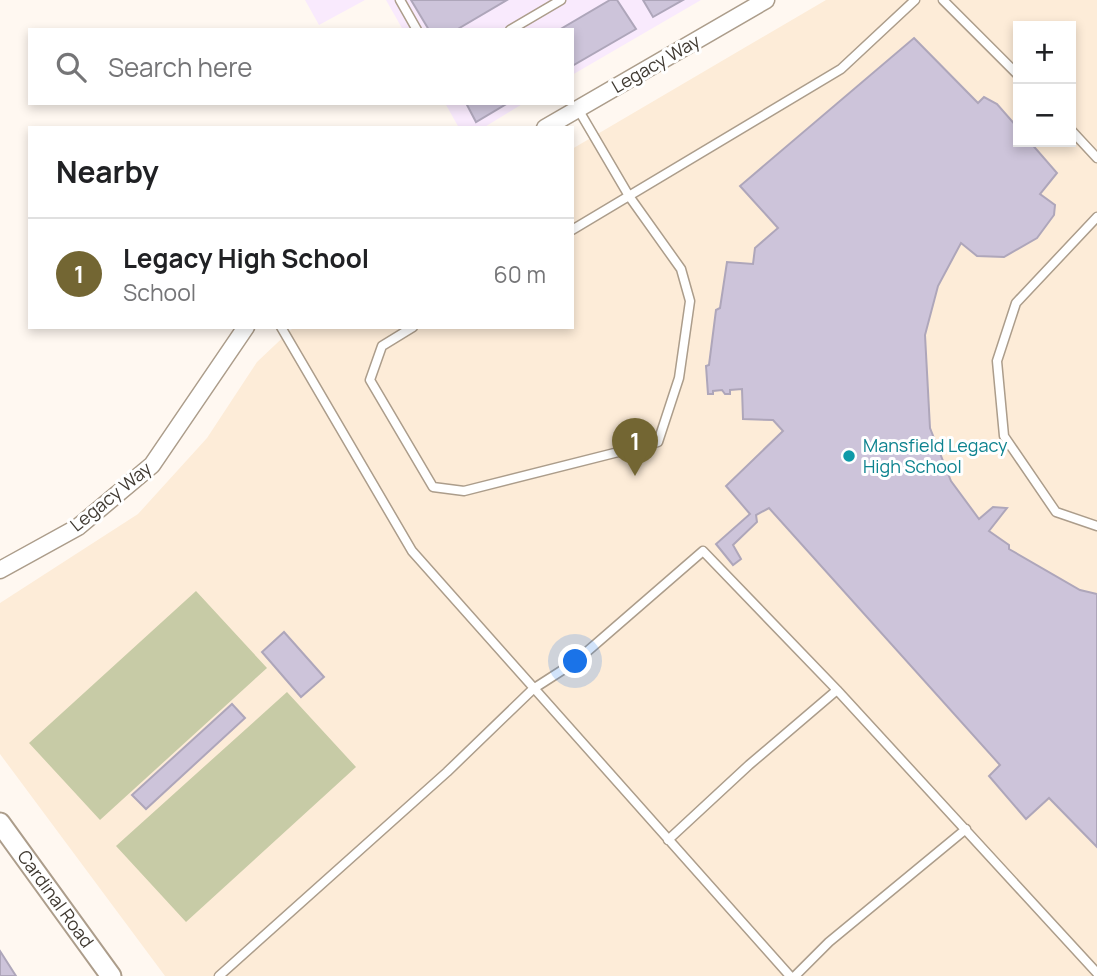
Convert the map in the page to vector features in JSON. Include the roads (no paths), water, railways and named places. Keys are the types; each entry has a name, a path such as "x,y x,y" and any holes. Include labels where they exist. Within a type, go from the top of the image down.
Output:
{"street":[{"name":"Legacy Way","path":"548,126 766,0"},
{"name":"Legacy Way","path":"0,570 78,527 152,465 245,329"},
{"name":"Cardinal Road","path":"0,823 111,976"}],"lane":[{"path":"400,0 416,28"},
{"path":"513,28 561,0"},
{"path":"574,229 841,69 915,0"},
{"path":"943,0 1013,70"},
{"path":"410,329 382,346 370,380 433,487 464,491 658,442 679,377 690,301 681,269 629,196 578,109"},
{"path":"1076,135 1097,158"},
{"path":"1097,217 1016,303 997,361 1004,436 1056,512 1097,526"},
{"path":"282,329 412,551 792,976 966,829"},
{"path":"219,976 447,772 533,689 575,662 703,551 837,690 1097,973"},
{"path":"668,840 837,690"}],"place":[{"name":"Mansfield Legacy High School","path":"849,456"},
{"name":"Legacy High School","path":"635,476"}]}
